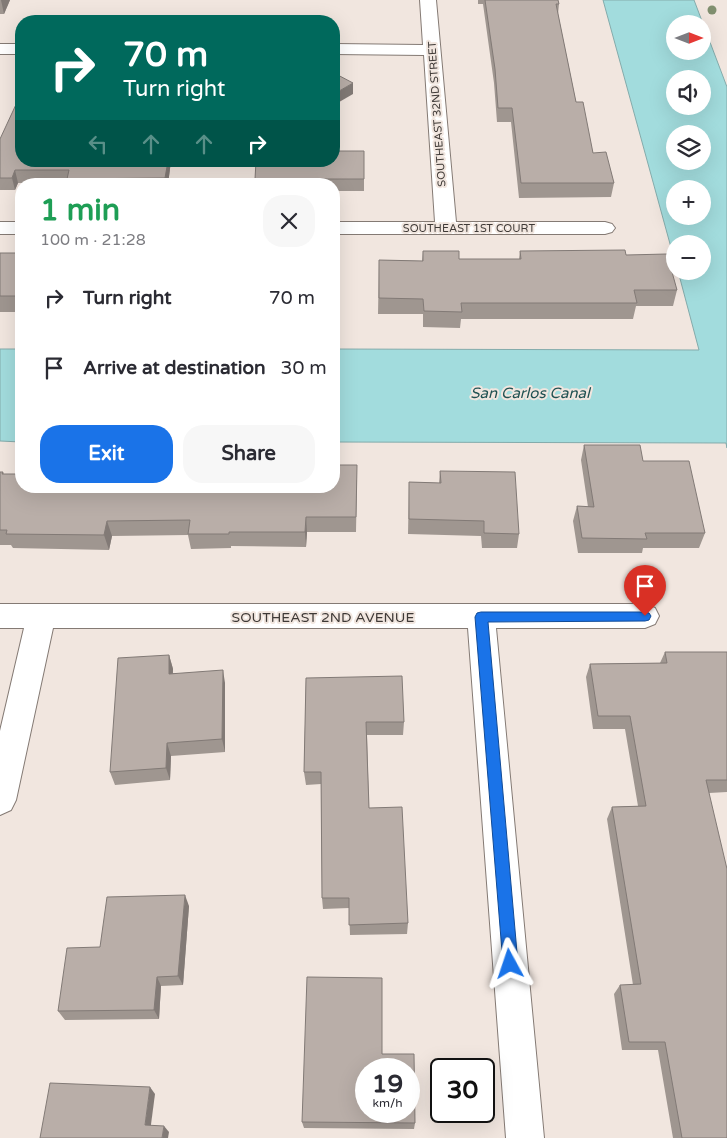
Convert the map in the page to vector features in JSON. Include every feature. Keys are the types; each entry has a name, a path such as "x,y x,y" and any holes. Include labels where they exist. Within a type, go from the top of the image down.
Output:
{"street":[{"name":"SOUTHEAST 32ND STREET","path":"428,0 446,228"},
{"path":"0,49 15,49"},
{"path":"340,49 432,50"},
{"path":"0,228 15,228"},
{"name":"SOUTHEAST 1ST COURT","path":"340,228 605,228"},
{"name":"SOUTHEAST 2ND AVENUE","path":"0,616 645,616"},
{"path":"0,800 41,616"},
{"path":"481,617 525,1138"}],"water":[{"name":"San Carlos Canal","path":"603,0 694,0 700,15 666,15 666,60 711,60 711,45 727,87 727,448 726,443 340,442 340,349 699,350 680,280 711,280 711,235 668,235"},
{"path":"0,349 15,349 15,442 0,441"}],"building":[{"path":"485,0 558,0 559,4 556,4 576,102 583,102 593,153 606,152 614,183 521,183 512,108 498,108 495,69"},
{"path":"340,76 353,83 340,91"},
{"path":"15,107 15,167 167,167 165,178 67,178 69,170 15,170 12,178 0,178 0,139"},
{"path":"340,151 364,151 364,179 255,178 256,167 340,167"},
{"path":"625,250 626,255 666,254 666,280 674,280 677,290 634,290 637,303 461,303 462,312 424,311 423,299 379,298 379,260 423,261 423,251 459,251 459,259 521,259 520,251"},
{"path":"0,253 15,253 15,296 0,296"},
{"path":"584,445 640,445 643,461 689,461 705,533 645,533 647,539 582,538 577,506 594,507"},
{"path":"340,465 357,465 356,517 306,517 305,532 188,534 190,520 107,521 104,535 6,534 7,530 0,530 0,472 3,472 2,474 15,474 15,493 340,493"},
{"path":"440,471 515,472 519,534 484,533 484,521 409,519 409,482 441,483"},
{"path":"665,652 727,652 727,780 706,780 727,869 727,1138 682,1138 665,1042 629,1042 620,985 641,984 612,807 646,806 630,716 598,716 590,664 667,663"},
{"path":"169,655 169,674 223,670 222,739 167,743 166,768 110,772 118,658"},
{"path":"402,676 404,722 366,722 369,808 402,807 408,923 349,925 349,898 322,898 321,772 304,772 306,678"},
{"path":"185,895 178,976 157,977 154,1010 58,1011 67,948 100,947 107,897"},
{"path":"307,977 382,978 382,1054 414,1054 414,1058 355,1058 355,1122 302,1122"},
{"path":"50,1083 150,1087 145,1125 164,1126 162,1138 40,1138"}],"route":[{"path":"510,964 481,617 645,616"}]}
